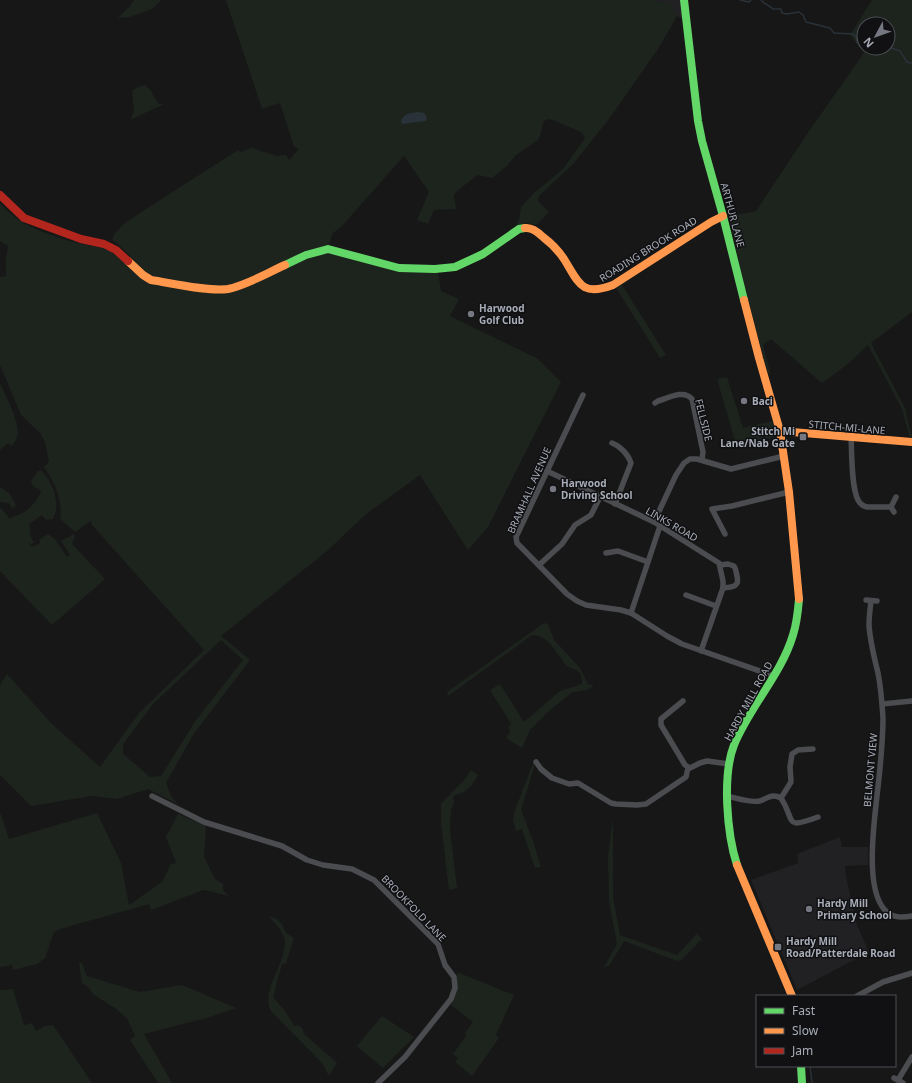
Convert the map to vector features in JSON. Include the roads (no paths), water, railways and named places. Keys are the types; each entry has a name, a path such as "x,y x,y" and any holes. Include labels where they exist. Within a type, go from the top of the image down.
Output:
{"main road":[{"name":"ARTHUR LANE","path":"684,0 698,121 702,140 759,358 780,431"},
{"name":"ROADING BROOK ROAD","path":"0,195 24,218 81,239 104,244 116,250 143,275 151,280 216,290 236,287 306,255 328,249 399,268 418,270 458,266 483,254 519,229 527,227 536,230 554,246 564,259 573,276 582,285 588,289 600,290 613,285 711,222 723,216"},
{"name":"STITCH-MI-LANE","path":"780,431 912,442"},
{"name":"HARDY MILL ROAD","path":"780,431 789,492 800,605 796,628 791,642 734,748 727,776 727,796 732,842 738,867 792,995"},
{"path":"801,1067 802,1083"}],"street":[{"name":"FELLSIDE","path":"655,403 658,400 683,394 692,399 703,452 702,460"},
{"name":"BRAMHALL AVENUE","path":"583,395 516,538 519,545 568,594 577,601 631,613 674,640 701,651 774,676"},
{"path":"851,437 854,484 860,507 892,510 896,497"},
{"path":"611,443 618,445 627,455 630,463 615,504"},
{"path":"654,522 671,484 684,463 694,458 730,469 784,456"},
{"name":"LINKS ROAD","path":"547,471 654,522 718,562 720,565 728,564 734,566 736,569 738,584 734,587 723,588"},
{"path":"725,534 712,509 732,506 789,492"},
{"path":"540,566 562,544 575,525 591,515 600,497"},
{"path":"631,613 660,526"},
{"path":"602,558 607,551 618,551 648,562"},
{"path":"701,651 723,588 720,565"},
{"path":"688,595 716,606"},
{"name":"BELMONT VIEW","path":"871,601 869,624 871,644 880,686 882,704 882,747 873,844 873,873 878,899 886,911 896,917 912,916"},
{"path":"536,762 545,773 556,780 569,784 578,783 611,803 632,805 646,804 686,777 688,768 660,722 683,701"},
{"path":"882,704 912,701"},
{"path":"781,798 791,782 791,756 795,752 806,752 813,749"},
{"path":"688,768 692,768 707,761 729,764"},
{"path":"727,796 756,801 775,795 781,798 792,821 798,824 808,818 818,817"},
{"name":"BROOKFOLD LANE","path":"152,796 204,822 282,846 307,860 323,866 352,870 374,880 438,944 445,964 454,977 455,988 451,1000 405,1057 378,1083"},
{"path":"860,995 883,982 912,973"},
{"path":"898,1080 912,1057"}],"waterway":[{"path":"740,0 749,2 751,0"},
{"path":"761,0 773,9 781,9 782,13 787,14 799,12 803,15 806,22 830,28 834,33 853,34 856,37"},
{"path":"896,50 900,51 907,62 912,63"},
{"path":"810,1067 812,1083"}],"place":[{"name":"Harwood Golf Club","path":"471,314"},
{"name":"Baci","path":"744,401"},
{"name":"Stitch Mi Lane/Nab Gate","path":"803,437"},
{"name":"Harwood Driving School","path":"553,489"},
{"name":"Hardy Mill Primary School","path":"809,909"},
{"name":"Hardy Mill Road/Patterdale Road","path":"778,947"}]}
